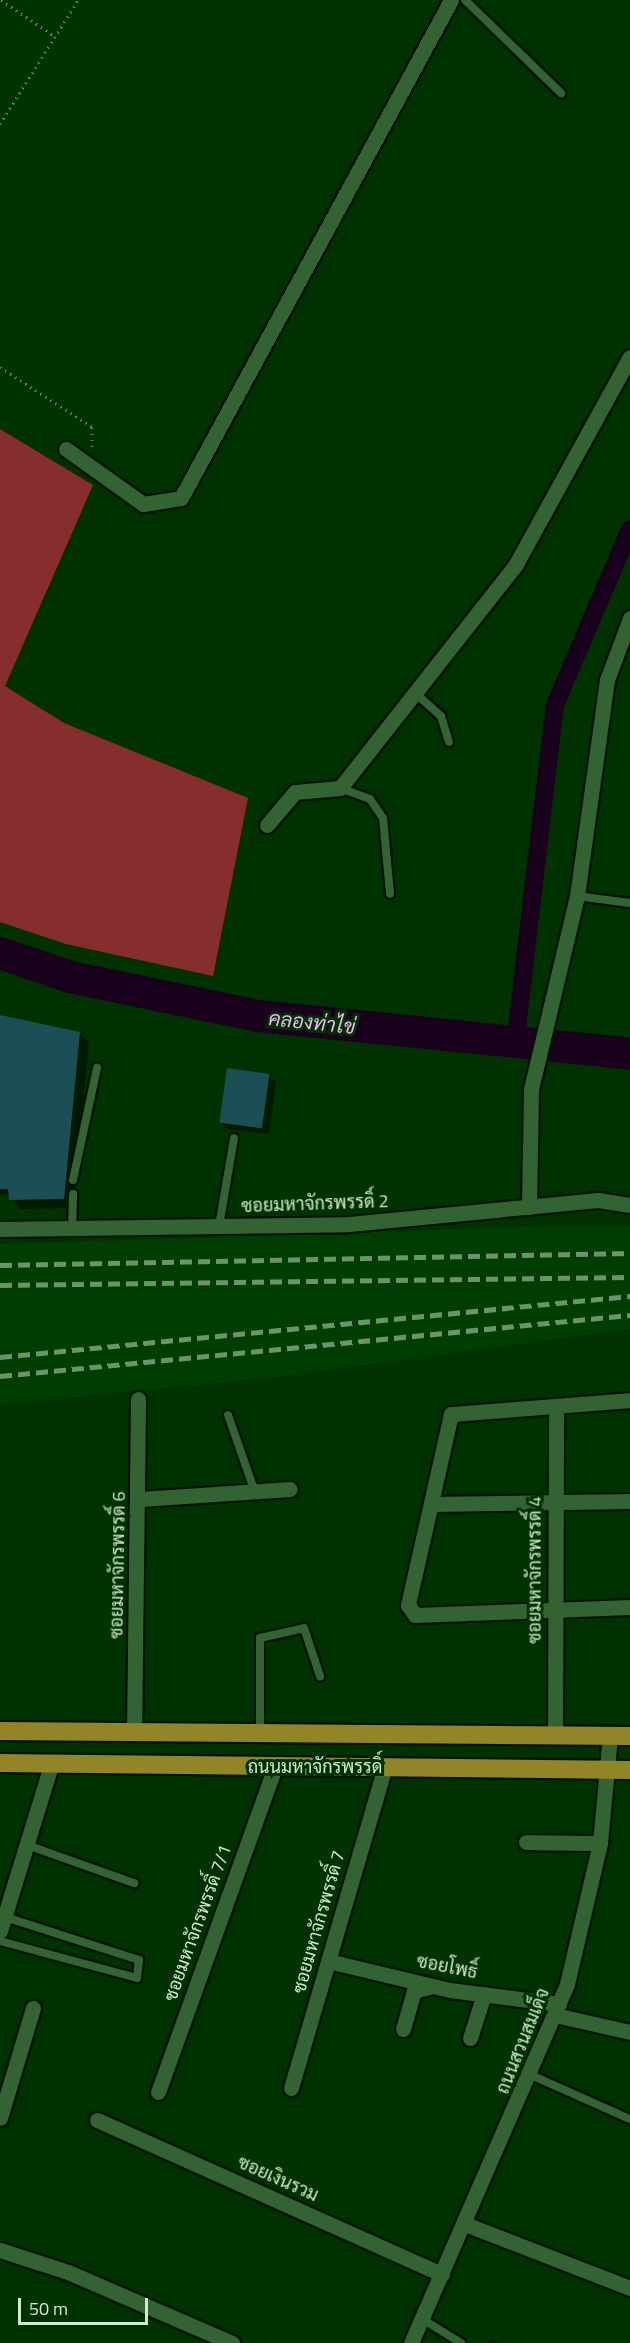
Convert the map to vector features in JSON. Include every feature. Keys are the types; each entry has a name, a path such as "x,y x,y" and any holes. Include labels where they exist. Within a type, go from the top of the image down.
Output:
{"main road":[{"name":"ถนนมหาจักรพรรดิ์","path":"0,1731 261,1737 630,1736"},
{"name":"ถนนมหาจักรพรรดิ์","path":"0,1762 51,1765 630,1770"}],"street":[{"path":"66,449 92,470 143,504 181,498 451,0"},
{"path":"267,825 295,792 340,788 413,691 531,544 630,357"},
{"path":"529,1207 531,1089 564,965 578,896 598,727 628,627"},
{"name":"ซอยมหาจักรพรรดิ์ 2","path":"0,1229 399,1221 597,1200 630,1205"},
{"name":"ซอยมหาจักรพรรดิ์ 6","path":"134,1733 140,1499 138,1399"},
{"path":"630,1400 451,1414 408,1605 411,1613 630,1607"},
{"name":"ซอยมหาจักรพรรดิ์ 4","path":"555,1735 556,1406"},
{"path":"140,1499 290,1489"},
{"path":"432,1504 555,1505 630,1501"},
{"name":"ถนนสวนสมเด็จ","path":"411,2343 531,2075 557,2010 600,1843 611,1770 610,1736"},
{"path":"2,1924 51,1765"},
{"name":"ซอยมหาจักรพรรดิ์ 7/1","path":"158,2091 275,1767"},
{"name":"ซอยมหาจักรพรรดิ์ 7","path":"291,2088 385,1767"},
{"path":"526,1842 600,1843"},
{"name":"ซอยโพธิ์","path":"328,1961 450,1990 484,1994 557,2010 630,2032"},
{"path":"403,2029 419,1986 450,1990"},
{"path":"470,2038 484,1994"},
{"path":"0,2118 4,2089 33,2008"},
{"name":"ซอยเงินรวม","path":"97,2120 442,2274"},
{"path":"465,2224 630,2288"},
{"path":"0,2250 68,2272 232,2343"}],"lane":[{"path":"465,0 561,93"},
{"path":"413,691 441,716 449,742"},
{"path":"340,788 370,800 383,818 390,894"},
{"path":"578,896 630,903"},
{"path":"73,1180 97,1068"},
{"path":"219,1226 234,1138"},
{"path":"72,1228 73,1194"},
{"path":"228,1415 255,1492"},
{"path":"261,1737 260,1638 303,1628 320,1676"},
{"path":"27,1845 135,1883"},
{"path":"0,1941 137,1978 139,1960 2,1924"},
{"path":"531,2075 630,2119"},
{"path":"422,2319 461,2343"}],"path":[{"path":"1,0 53,36"},
{"path":"0,124 53,36 78,0"},
{"path":"0,367 92,427 92,470"}],"shaded area":[{"path":"0,429 93,485 5,686 64,723 248,798 213,976 66,944 0,922"},
{"path":"553,1226 630,1226 630,1329 277,1377 0,1405 0,1244"}],"building":[{"path":"0,1015 80,1032 64,1199 9,1200 8,1189 0,1189"},
{"path":"227,1068 270,1074 262,1128 219,1122"}],"waterway":[{"path":"515,1044 555,705 630,529"},
{"name":"คลองท่าไข่","path":"0,953 70,977 259,1016 630,1054"}],"railway":[{"path":"0,1265 630,1253"},
{"path":"0,1285 630,1277"},
{"path":"0,1357 630,1296"},
{"path":"0,1376 630,1315"}]}
